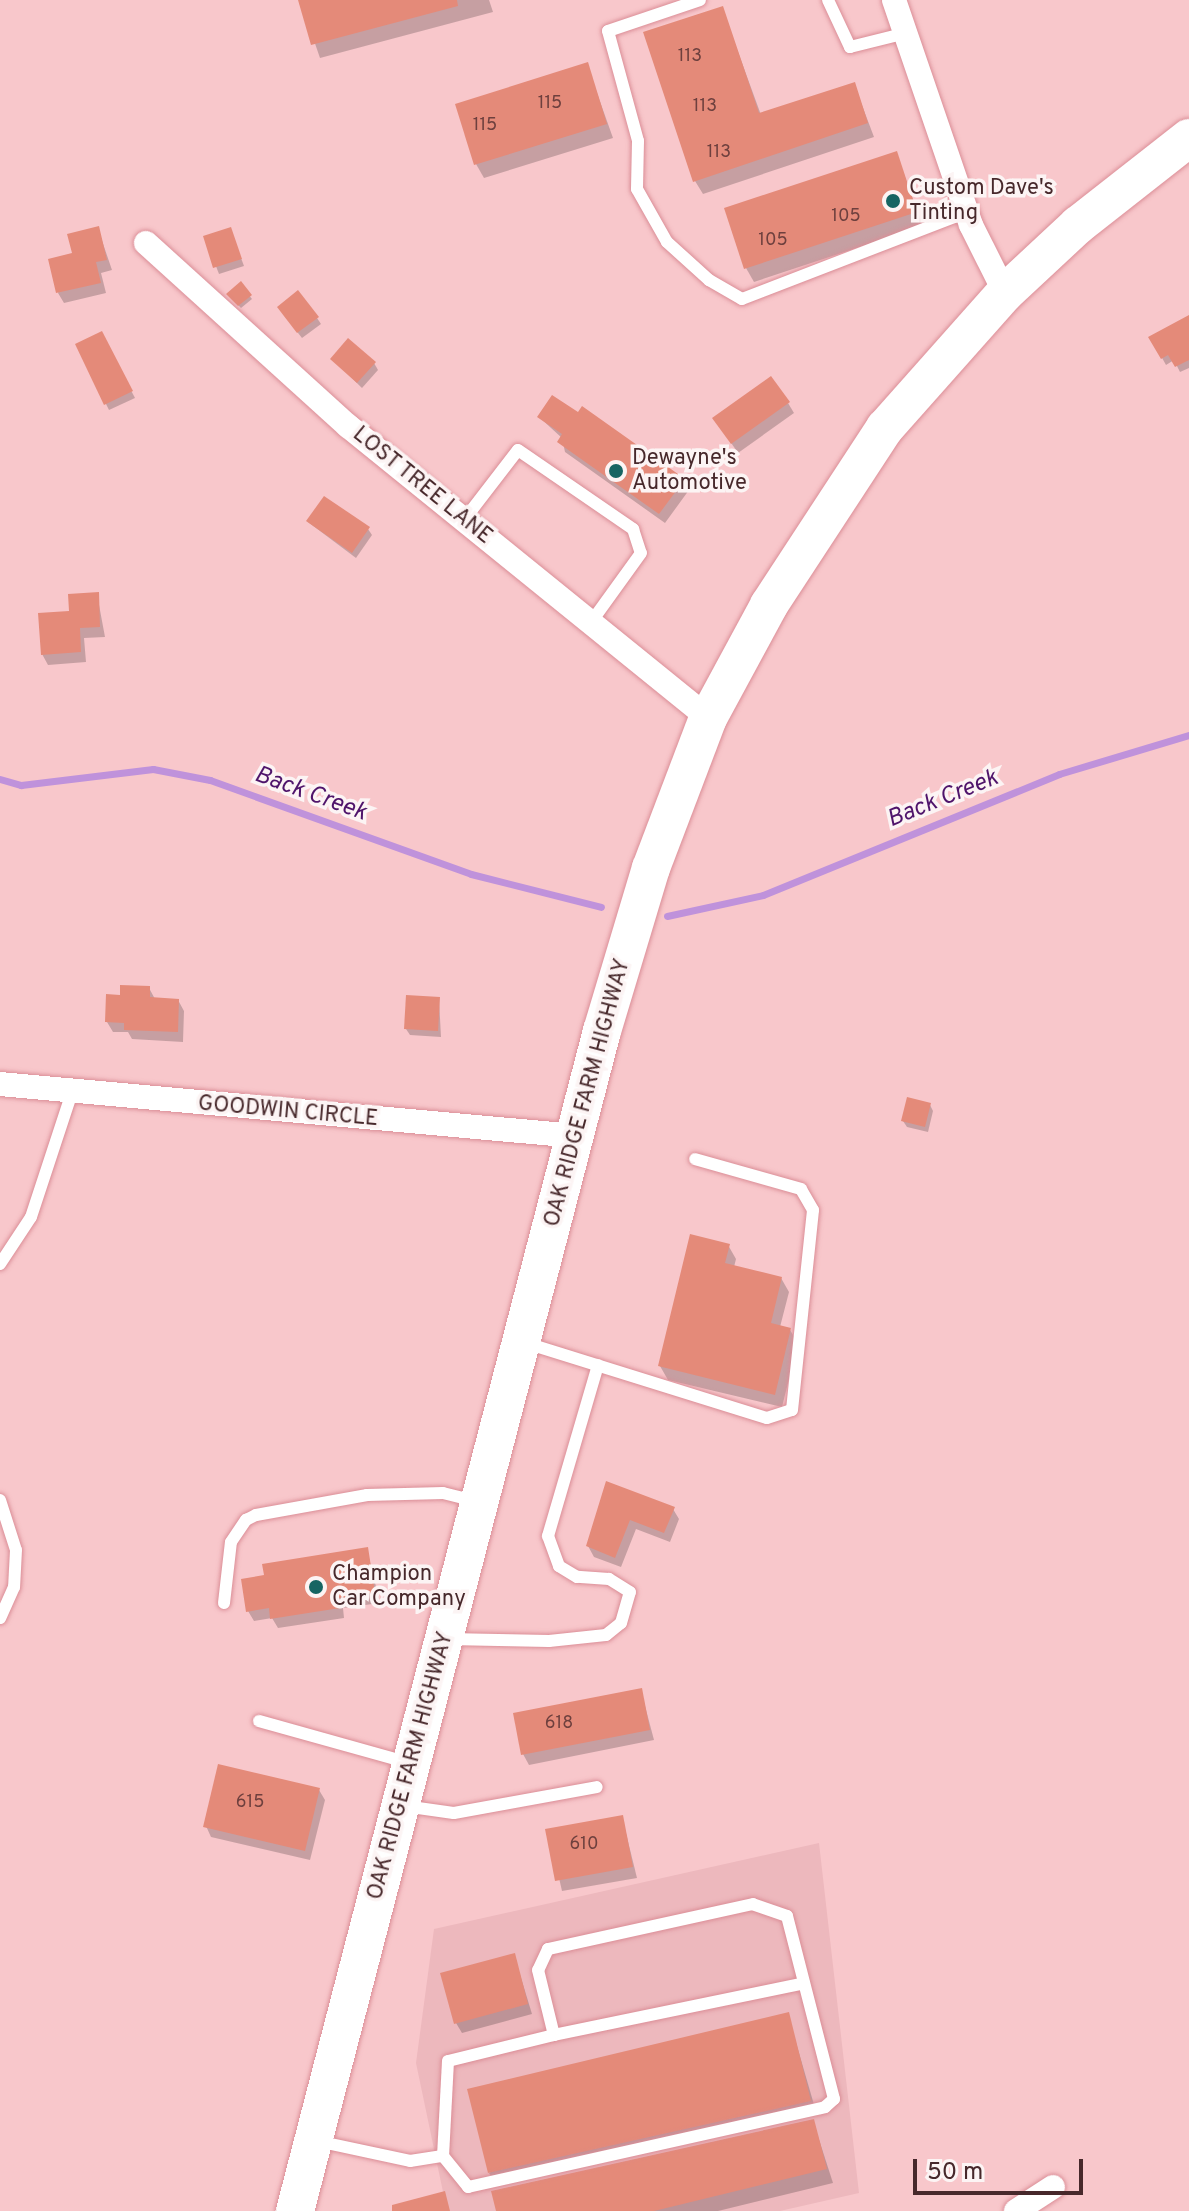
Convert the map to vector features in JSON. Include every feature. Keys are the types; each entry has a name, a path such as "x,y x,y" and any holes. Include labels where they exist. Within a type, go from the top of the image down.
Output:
{"main road":[{"name":"OAK RIDGE FARM HIGHWAY","path":"295,2211 576,1136 651,868 708,718 769,605 885,428 1005,293 1078,225 1189,138"}],"street":[{"path":"894,0 967,212 1005,293"},
{"name":"LOST TREE LANE","path":"146,243 348,426 708,718"},
{"name":"GOODWIN CIRCLE","path":"0,1084 576,1136"},
{"path":"1016,2211 1053,2187"}],"lane":[{"path":"700,0 608,31 638,141 637,189 667,242 709,280 742,299 967,212"},
{"path":"828,0 850,47 906,33"},
{"path":"464,520 518,450 633,529 641,553 592,621"},
{"path":"0,1264 31,1217 72,1092"},
{"path":"522,1342 767,1418 792,1410 813,1210 801,1189 695,1159"},
{"path":"445,1639 549,1641 606,1635 621,1623 630,1592 609,1579 577,1577 559,1566 548,1536 598,1365"},
{"path":"224,1603 231,1542 246,1520 256,1515 367,1495 443,1493 480,1503"},
{"path":"0,1500 16,1550 14,1587 0,1618"},
{"path":"259,1721 412,1763"},
{"path":"401,1806 454,1813 597,1787"},
{"path":"554,2035 538,1970 548,1949 753,1904 787,1916 834,2099 825,2107 468,2187 443,2156 448,2061 554,2035 804,1983"},
{"path":"314,2140 410,2161 443,2156"}],"shaded area":[{"path":"819,1843 859,2193 780,2211 447,2211 416,2063 434,1929"}],"building":[{"path":"298,0 457,0 458,6 311,45"},
{"path":"723,6 759,113 855,82 868,123 693,182 643,32"},
{"path":"588,62 607,124 474,165 455,104"},
{"path":"897,151 917,212 744,269 724,208"},
{"path":"99,226 107,260 96,262 101,283 56,293 48,259 72,253 67,234"},
{"path":"231,227 242,259 213,268 203,236"},
{"path":"241,281 252,295 238,306 226,294"},
{"path":"298,290 319,317 297,333 277,307"},
{"path":"1189,315 1189,360 1175,367 1168,355 1161,359 1148,337"},
{"path":"102,331 133,391 104,405 75,344"},
{"path":"348,338 376,362 357,383 330,359"},
{"path":"771,376 790,402 731,444 712,418"},
{"path":"552,395 578,412 582,406 685,479 659,514 557,442 562,434 537,417"},
{"path":"324,496 370,527 352,553 306,521"},
{"path":"99,592 100,627 80,628 81,652 41,655 38,613 69,611 68,594"},
{"path":"120,985 150,986 150,997 179,999 178,1032 124,1030 124,1023 105,1022 106,994 120,995"},
{"path":"406,995 440,997 438,1031 404,1029"},
{"path":"907,1097 931,1103 925,1127 901,1121"},
{"path":"690,1234 730,1244 725,1263 782,1277 771,1323 791,1328 775,1395 658,1366"},
{"path":"606,1481 675,1507 664,1533 630,1520 615,1558 586,1546"},
{"path":"368,1547 375,1593 339,1598 340,1608 270,1619 269,1608 246,1612 241,1579 264,1575 262,1564"},
{"path":"642,1688 650,1730 521,1755 513,1713"},
{"path":"218,1764 320,1788 305,1851 203,1827"},
{"path":"623,1815 633,1867 555,1881 545,1829"},
{"path":"515,1953 528,2004 454,2024 440,1973"},
{"path":"789,2012 811,2101 488,2173 467,2089"},
{"path":"814,2119 827,2169 654,2211 496,2211 491,2191"},
{"path":"445,2191 450,2211 392,2211 392,2205"}],"waterway":[{"name":"Back Creek","path":"667,916 763,895 1059,774 1189,735"},
{"name":"Back Creek","path":"0,779 21,785 153,769 210,780 471,874 601,907"}],"place":[{"name":"Custom Dave's Tinting","path":"893,201"},
{"name":"Dewayne's Automotive","path":"616,471"},
{"name":"Champion Car Company","path":"316,1587"}]}
